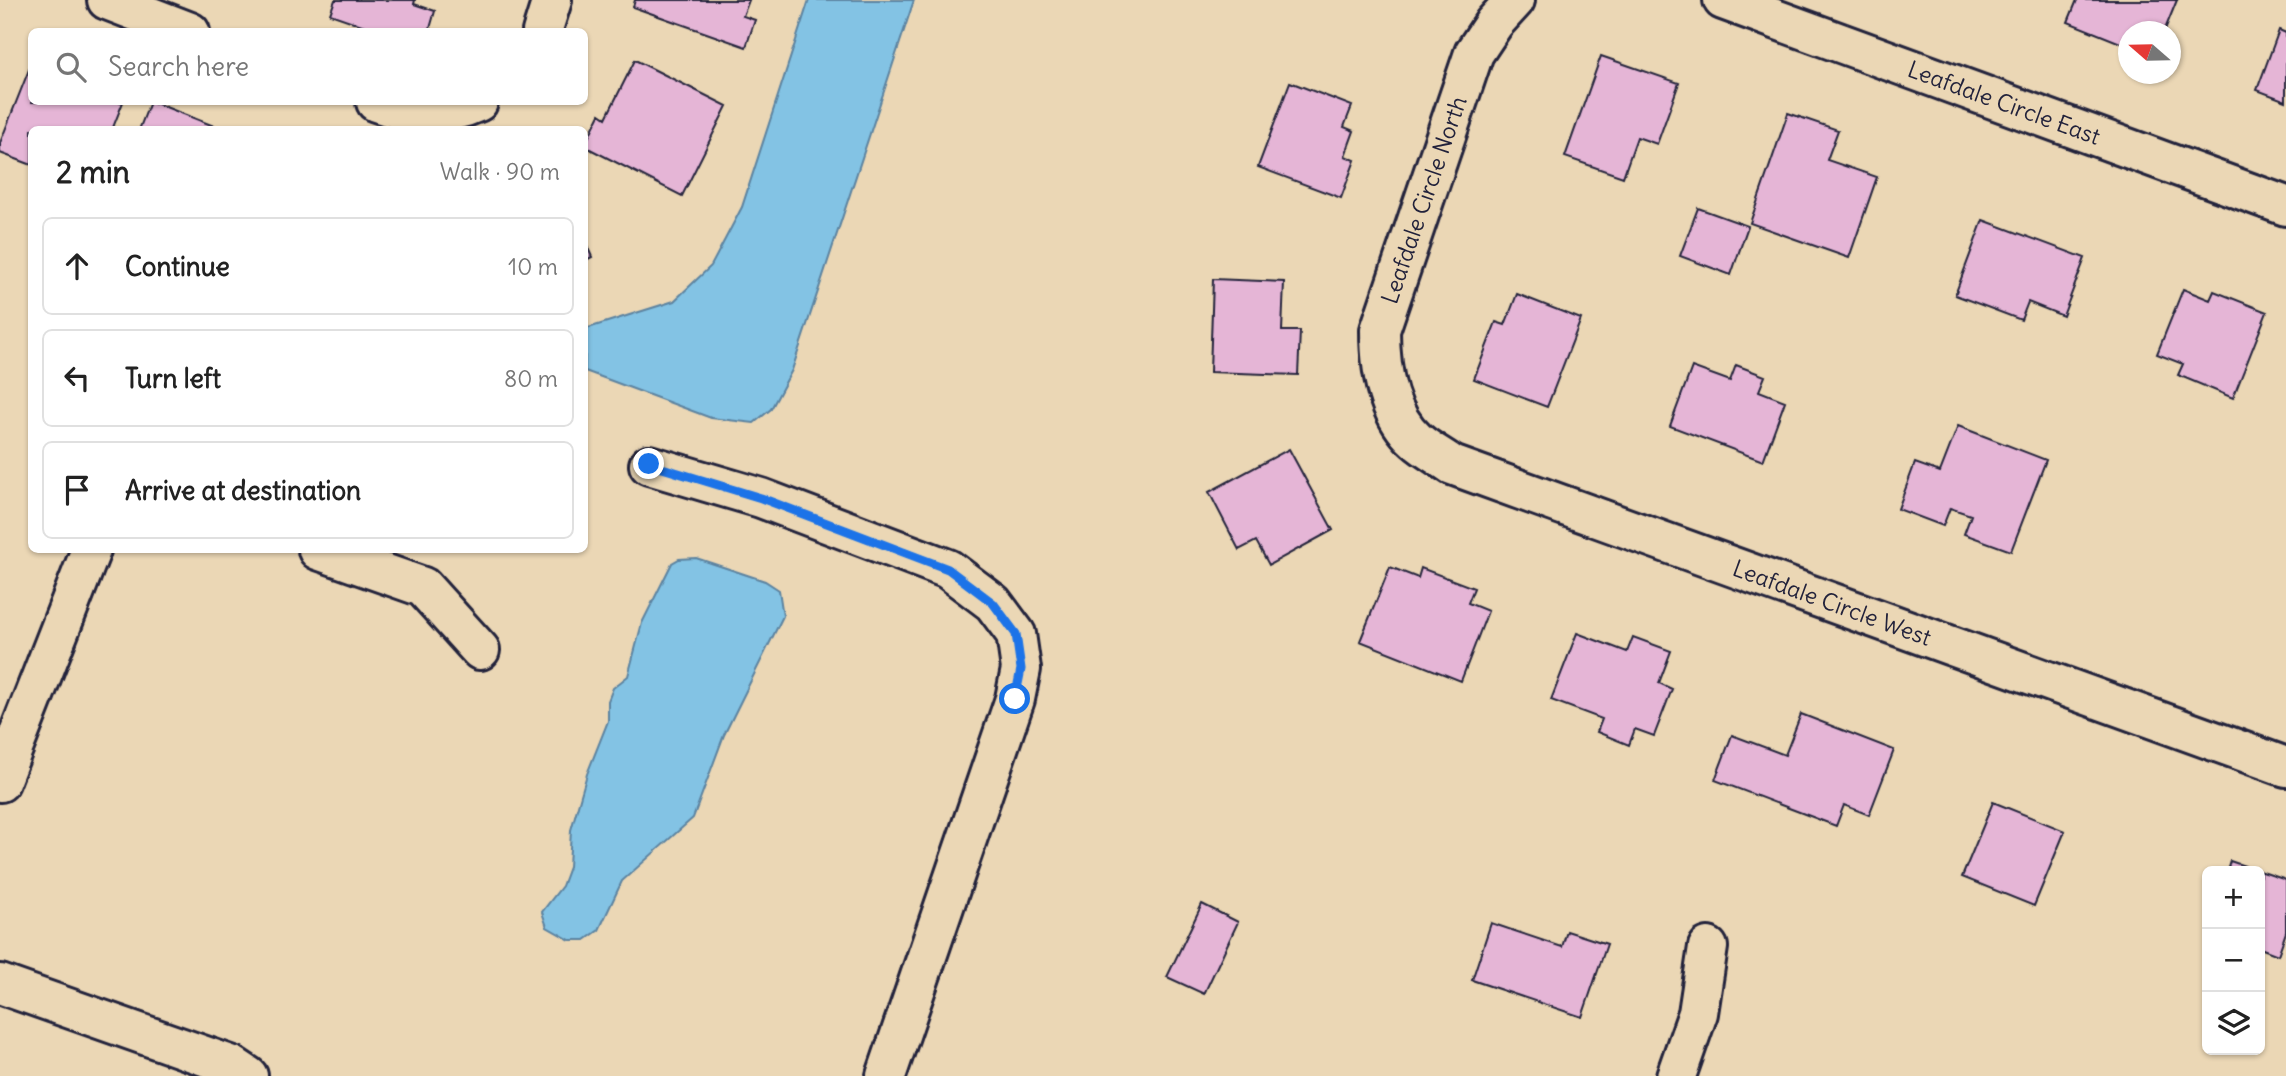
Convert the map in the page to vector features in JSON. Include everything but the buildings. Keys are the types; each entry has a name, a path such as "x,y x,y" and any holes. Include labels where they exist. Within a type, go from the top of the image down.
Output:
{"street":[{"path":"107,0 180,28"},
{"path":"543,28 552,0"},
{"name":"Leafdale Circle North","path":"1395,412 1380,367 1380,330 1475,53 1494,23 1515,0"},
{"name":"Leafdale Circle East","path":"1723,0 2286,206"},
{"path":"385,105 399,110 431,114 471,105"},
{"name":"Leafdale Circle West","path":"1395,412 1415,440 1452,465 2286,767"},
{"path":"649,464 761,498 948,569 993,603 1016,634 1021,669 1015,699 887,1076"},
{"path":"0,782 91,553"},
{"path":"327,553 423,587 480,650"},
{"path":"1676,1076 1698,1013 1709,947"},
{"path":"0,984 233,1066 248,1076"}],"water":[{"path":"809,0 914,0 792,370 771,409 754,423 711,418 588,372 588,328 674,301 711,266 742,207"},
{"path":"696,558 765,581 779,590 783,616 724,735 693,818 622,881 599,930 585,940 570,940 547,927 542,912 562,886 569,867 571,830 587,774 608,721 608,701 613,688 628,676 642,623 672,563 679,559"}],"route":[{"path":"649,464 761,498 948,569 993,603 1016,634 1021,669 1015,699"}]}
